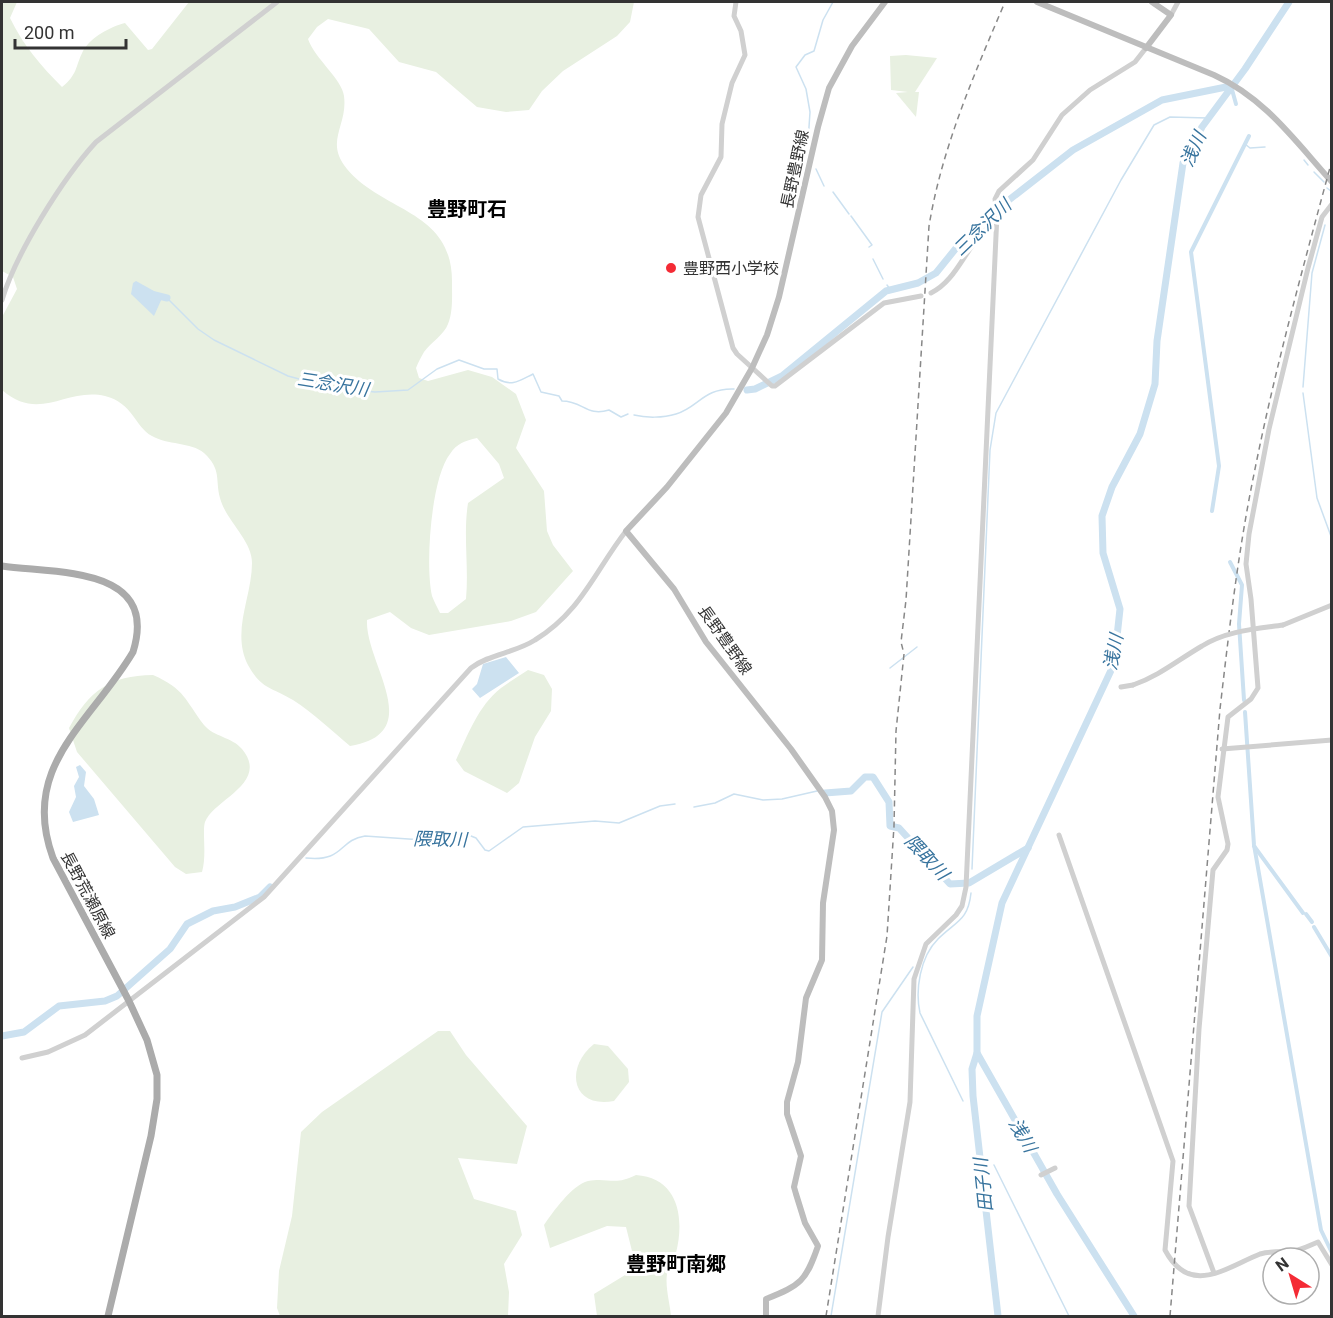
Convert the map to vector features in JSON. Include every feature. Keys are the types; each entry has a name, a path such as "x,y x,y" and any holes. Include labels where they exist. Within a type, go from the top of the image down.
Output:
{"main road":[{"name":"長野豊野線","path":"766,1317 766,1299 791,1288 805,1278 818,1246 805,1223 794,1187 801,1156 787,1114 787,1102 798,1062 806,998 822,960 823,903 833,816 825,797 791,749 706,642 674,590 626,531 667,487 726,413 752,368 767,335 779,297 819,120 830,88 852,46 885,2"},
{"path":"1037,2 1220,77 1242,89 1264,106 1332,182"},
{"path":"1146,48 1171,15 1152,2"},
{"name":"長野荒瀬原線","path":"2,566 100,578 120,589 137,618 138,634 133,652 55,761 43,800 47,843 52,858 128,999 151,1051 157,1075 157,1099 151,1136 108,1317"}],"street":[{"path":"2,300 11,273 41,222 76,164 96,142 277,2"},
{"path":"736,2 734,16 741,31 745,55 732,84 723,118 721,157 701,195 698,217 733,348 764,379 775,386 853,324 884,303 921,296"},
{"path":"1171,15 1178,2"},
{"path":"878,1317 888,1237 910,1102 914,979 926,944 956,915 962,906 966,887 996,204 999,191 1033,160 1062,115 1090,90 1136,62 1146,48"},
{"path":"1214,1273 1188,1206 1199,1029 1213,870 1227,850 1228,844 1218,798 1222,749 1228,717 1251,699 1258,688 1246,564 1251,522 1269,429 1306,279 1322,218 1332,204"},
{"path":"931,293 945,284 973,242 997,218"},
{"path":"21,1058 48,1052 85,1035 128,999 276,886 471,669 488,659 527,644 565,618 580,602 626,531"},
{"path":"1121,687 1160,675 1202,645 1225,635 1283,625 1332,605"},
{"path":"1222,749 1332,740"},
{"path":"1059,836 1173,1161 1166,1250 1176,1267 1188,1275 1214,1273 1229,1270 1262,1254 1294,1251 1318,1242 1332,1265"},
{"path":"1041,1175 1055,1168"}],"green space":[{"path":"2,2 17,2 10,18 15,28 33,55 62,87 74,74 86,46 101,33 125,23 148,50 152,49 189,2 634,2 630,22 617,36 563,71 542,91 529,110 506,112 477,107 436,72 399,62 369,29 328,19 317,27 308,39 316,54 339,83 344,96 343,116 337,142 340,159 362,184 429,226 441,241 449,259 452,283 450,319 444,332 427,348 421,358 416,368 419,378 428,381 468,370 492,377 516,394 526,420 516,448 544,491 547,531 553,545 573,571 536,612 511,621 429,635 411,628 390,612 367,620 369,638 387,695 389,712 385,727 373,739 350,746 293,700 263,684 248,665 241,640 251,576 251,555 248,546 223,506 216,470 204,453 199,449 152,436 141,427 128,409 114,399 105,396 78,396 41,404 29,404 2,390 2,317 17,289 13,277 2,271","holes":["477,438 499,464 504,478 468,503 466,599 448,613 440,613 432,596 429,564 431,522 443,466 455,447"]},
{"path":"890,56 937,58 915,92 919,92 916,117 896,93 908,92 891,90"},
{"path":"528,670 544,675 552,689 551,711 535,737 519,783 507,793 464,771 456,760 474,721 486,703 501,688"},
{"path":"153,675 178,690 208,729 238,745 249,761 249,772 245,781 210,814 205,822 202,872 186,874 175,867 77,752 69,728 85,704 102,688 124,678"},
{"path":"438,1031 450,1031 466,1055 527,1126 517,1164 458,1158 474,1199 516,1211 522,1235 504,1264 509,1292 508,1316 280,1316 277,1308 279,1271 292,1216 301,1132 322,1112"},
{"path":"594,1044 608,1046 628,1069 629,1082 614,1101 600,1102 589,1099 581,1093 577,1084 576,1075 579,1064"},
{"path":"636,1175 661,1183 675,1202 678,1213 679,1239 667,1279 671,1316 597,1316 594,1294 630,1272 633,1255 626,1227 607,1226 550,1248 544,1225 563,1200 582,1184 595,1180 617,1181"}],"water":[{"path":"136,281 163,296 154,316 131,294 133,283"},
{"path":"506,657 519,673 480,698 472,689 477,684 483,664"},
{"path":"80,765 86,772 84,786 94,799 99,815 73,822 69,812 76,797 74,786 79,777 76,767"}],"waterway":[{"path":"808,142 810,112 806,89 796,67 805,55 814,51 823,20 833,2"},
{"name":"浅川","path":"1134,1316 1057,1194 977,1053 977,1016 1002,903 1114,664 1120,609 1103,553 1102,516 1112,487 1140,434 1155,384 1157,341 1183,163 1202,127 1245,69 1289,2"},
{"path":"1231,86 1236,104"},
{"name":"三念沢川","path":"747,390 755,389 782,376 886,291 918,283 936,273 961,242 991,214 1073,150 1162,100 1231,86"},
{"path":"972,869 990,450 996,413 1121,180 1154,125 1170,117 1208,118"},
{"path":"1212,511 1219,466 1191,252 1249,136"},
{"path":"1245,144 1250,148 1265,147"},
{"path":"1304,160 1308,165"},
{"path":"816,169 824,186"},
{"path":"1314,172 1324,182"},
{"path":"1327,188 1332,192"},
{"path":"833,192 849,214"},
{"path":"851,216 872,245 869,247"},
{"path":"1303,387 1312,273 1325,225"},
{"path":"873,259 883,279"},
{"name":"三念沢川","path":"887,285 890,289"},
{"name":"三念沢川","path":"155,295 167,298"},
{"name":"三念沢川","path":"167,298 198,329 214,340 288,376 329,387 375,392 408,390 437,369 459,360 484,369 497,369 498,379 507,383 516,382 533,374 541,392 559,396 562,401 575,403 595,412 609,410 621,417 628,414"},
{"name":"三念沢川","path":"634,415 644,417 671,415 684,411 715,392 734,389"},
{"path":"1303,393 1317,498 1332,539"},
{"path":"1230,562 1242,585 1239,624 1244,700"},
{"path":"890,668 917,647"},
{"path":"1245,712 1254,845 1321,1230 1332,1253"},
{"name":"隈取川","path":"825,793 851,791 865,777 873,777 889,802 890,826 899,828 950,884 969,883 1028,848"},
{"name":"隈取川","path":"694,807 715,803 734,794 763,800 782,799 817,791"},
{"name":"隈取川","path":"306,858 328,857 356,838 365,836 423,840 471,836 489,851 523,827 595,821 619,823 660,806 675,804"},
{"path":"1254,846 1303,913"},
{"name":"隈取川","path":"2,1036 24,1032 59,1006 105,1001 117,996 170,949 187,924 213,911 235,907 260,897 270,887"},
{"path":"963,1101 920,1013 918,994 920,974 927,955 938,939 964,915 971,893"},
{"path":"1306,914 1312,922"},
{"path":"1314,927 1332,957"},
{"path":"831,1316 882,1012 913,967"},
{"name":"田子川","path":"977,1053 972,1069 973,1096 998,1316"},
{"path":"994,1165 1069,1316"}],"railway":[{"path":"826,1316 887,936 894,826 896,731 904,654 901,642 906,600 929,226 951,140 1005,2"},
{"path":"1170,1316 1220,709 1234,592 1262,434 1290,316 1332,160"}],"place":[{"name":"豊野西小学校","path":"671,268"}],"district":[{"name":"豊野町石","path":"467,209"},
{"name":"豊野町南郷","path":"676,1264"}]}
